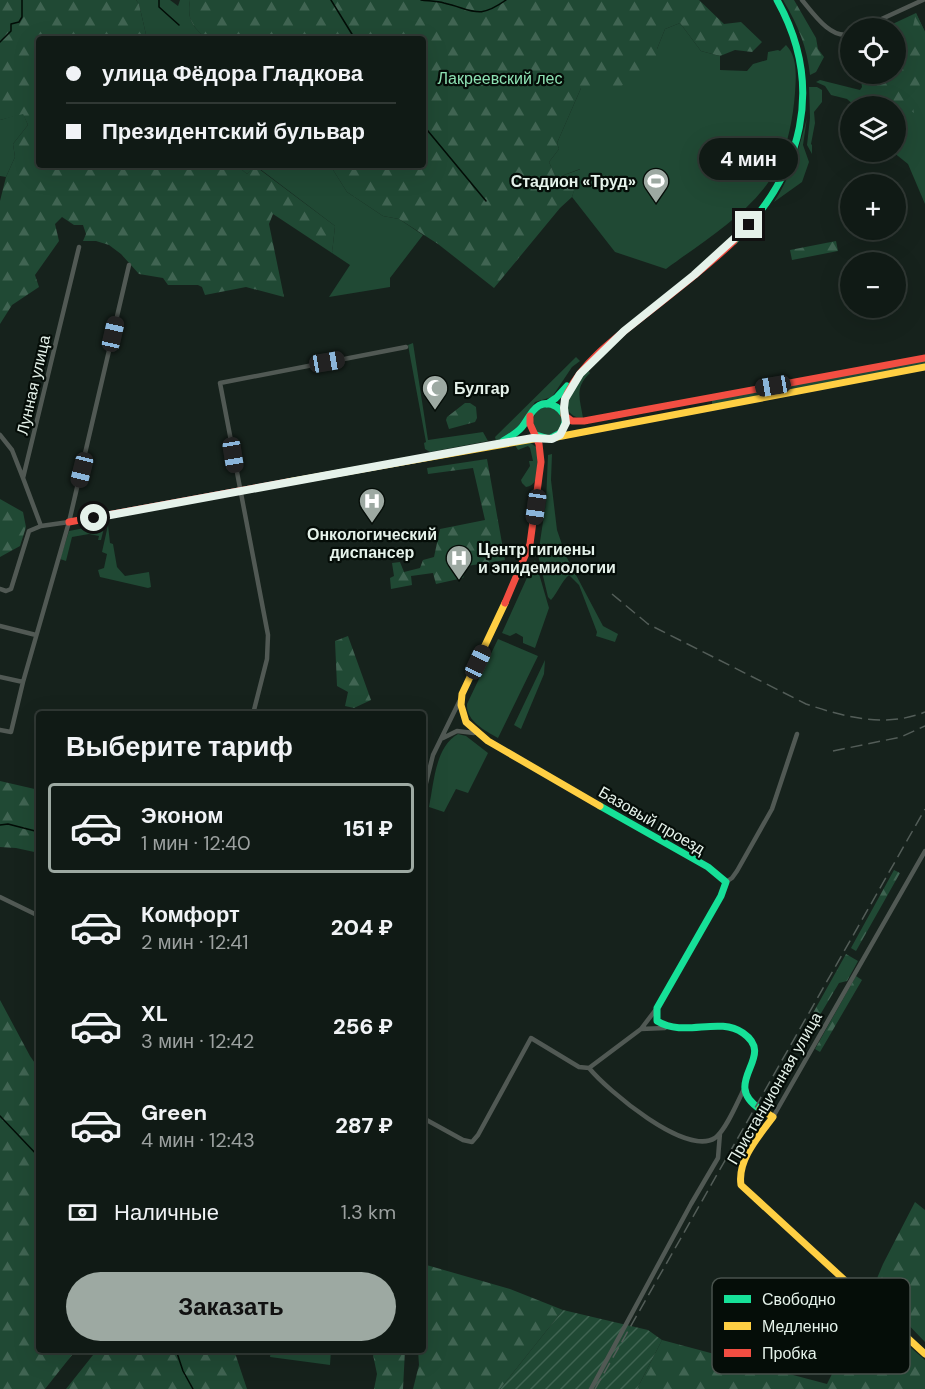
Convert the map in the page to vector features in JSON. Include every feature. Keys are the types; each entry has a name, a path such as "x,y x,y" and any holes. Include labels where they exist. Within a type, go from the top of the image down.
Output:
{"main road":[{"path":"541,462 547,446 565,426 567,393 580,374 624,331 732,237 753,216 777,179 793,136 800,92 798,60 790,34 772,0"},
{"path":"492,445 518,432 536,408 547,404 561,393 602,346 734,240 762,211 778,186 791,154 802,114 803,69 798,42 777,0"},
{"path":"547,404 559,407 564,414 576,422 925,358"},
{"path":"883,366 885,375"},
{"path":"69,522 537,437 556,437 925,367"},
{"path":"708,398 710,408"},
{"path":"644,410 646,420"},
{"path":"462,694 528,552 541,462 540,449 530,424 530,416"},
{"name":"Базовый проезд","path":"462,694 460,708 462,716 477,733 509,755 708,867 726,882"},
{"path":"726,882 721,896 657,1008 657,1021 668,1028 724,1027 742,1031 750,1041 754,1052 743,1097 773,1117"},
{"name":"Пристанционная улица","path":"773,1117 741,1167 739,1178 741,1185 842,1278"},
{"name":"Пристанционная улица","path":"910,1340 925,1354"}],"street":[{"path":"802,0 836,34 840,35"},
{"path":"884,18 923,0"},
{"name":"Лунная улица","path":"23,478 79,247"},
{"path":"0,730 10,732 69,522 129,265"},
{"path":"254,711 267,658 268,635 220,383 406,347"},
{"path":"0,435 12,450 41,526"},
{"path":"0,589 6,591 11,589 29,531 41,526 69,522"},
{"path":"0,626 36,635"},
{"path":"0,677 23,682"},
{"path":"426,784 434,755 462,694"},
{"path":"441,740 457,731 477,733"},
{"path":"726,882 737,872 767,820 797,734"},
{"name":"Пристанционная улица","path":"773,1117 925,851"},
{"path":"0,897 36,915"},
{"path":"426,1120 463,1140 472,1142 531,1038 579,1067 589,1068 641,1029 657,1008"},
{"path":"641,1029 668,1028"},
{"path":"589,1068 603,1085 676,1135 706,1142 720,1133"},
{"name":"Пристанционная улица","path":"591,1389 717,1158 720,1133 743,1097"}],"green space":[{"path":"0,0 136,0 146,36 36,36 36,168 240,168 247,174 253,168 258,168 335,226 332,253 273,214 269,224 284,297 246,287 205,295 202,287 198,285 168,285 163,278 139,274 121,254 109,245 96,241 83,241 86,234 83,225 74,225 62,217 55,224 59,241 35,275 39,287 12,305 0,324 0,201 6,177 15,157 13,144 28,125 23,114 0,120"},
{"path":"136,0 170,0 178,6 180,0 190,0 190,18 204,36 146,36"},
{"name":"Лакреевский лес","path":"190,0 699,0 724,24 741,22 762,42 752,52 735,50 720,56 701,51 680,23 665,29 657,49 659,59 613,92 581,88 557,143 559,149 549,162 556,178 581,169 572,197 560,208 494,288 438,244 399,219 383,216 347,192 332,168 426,168 426,36 204,36 192,22 189,13"},
{"path":"783,0 794,0 824,57 816,72 810,75 801,36"},
{"path":"916,13 925,32 925,204 906,162 906,96 840,97 831,95 825,86 816,82 820,80 860,90 862,84 906,84 905,18"},
{"path":"916,13 925,32 920,48 925,60 917,65 921,94 912,103 914,113 906,107 906,96 878,96 871,84 906,84 906,38 911,35"},
{"path":"680,23 701,51 720,56 720,70 747,71 753,64 767,60 768,52 780,51 786,45 793,55 796,74 793,112 787,141 777,168 768,183 756,198 727,224 666,269 615,252 572,197 580,169 556,178 549,162 559,149 557,143 581,88 657,49 665,29"},
{"path":"809,87 822,90 822,102 814,112 812,154 807,145 810,118"},
{"path":"23,113 28,125 13,144 15,157 6,177 0,176 0,120"},
{"path":"807,118 803,145 809,162 802,182 774,202 790,172"},
{"path":"240,168 254,168 247,174"},
{"path":"259,168 332,168 347,192 383,216 399,219 423,235 390,278 390,287 329,297 350,265 332,253 335,226"},
{"path":"836,241 838,251 792,260 790,250"},
{"path":"413,343 428,440 483,432 488,441 430,452 425,449 424,443 426,442 408,345"},
{"path":"576,357 580,361 572,367 552,397 535,402 521,425 508,436 496,441 495,437"},
{"path":"925,360 925,366 712,405 712,400"},
{"path":"587,369 590,373 580,389 583,418 580,418 567,408 569,392"},
{"path":"465,403 476,407 475,422 449,429 447,417"},
{"path":"548,407 558,412 563,422 558,432 548,437 538,432 533,422 538,412"},
{"path":"528,441 536,447 538,471 535,482 526,487 521,480 530,466 529,461 533,461 530,448 528,446 518,450 515,445"},
{"path":"552,454 551,480 557,530 566,556 603,626 618,634 615,642 596,636 597,632 579,585 569,575 551,600 548,597 538,555 546,502 548,455"},
{"path":"487,459 505,560 467,566 463,578 436,584 433,573 411,576 412,585 391,589 390,578 394,576 392,563 400,562 404,572 420,568 423,560 434,557 440,529 485,520 473,468 428,474 427,468"},
{"path":"0,499 23,512 26,527 20,546 0,557"},
{"path":"105,524 101,540 98,540 99,536 89,534 72,537 66,561 60,559 69,531"},
{"path":"108,525 110,543 113,544 117,567 125,576 149,572 151,587 100,577 98,570 104,568 107,554 102,552"},
{"path":"535,560 549,608 535,648 523,643 523,637 516,633 510,636 502,633"},
{"path":"348,636 371,700 354,708 345,706 348,692 337,686 335,641"},
{"path":"498,639 538,656 498,738 473,720 467,710 467,704"},
{"path":"545,660 544,674 521,729 514,725"},
{"path":"458,734 466,736 488,753 468,793 456,789 444,812 429,807 432,787 440,756 450,740"},
{"path":"0,781 36,789 36,852 0,847"},
{"path":"894,870 900,873 856,951 851,948"},
{"path":"846,954 858,961 847,981 839,983 817,1020 808,1022"},
{"path":"856,976 862,980 820,1052 815,1049"},
{"path":"0,1000 36,1065 36,1353 74,1353 45,1389 0,1389"},
{"path":"915,1202 925,1210 925,1342 910,1326 910,1278 877,1278"},
{"path":"426,1265 510,1289 563,1310 500,1389 413,1389 419,1365 418,1353 426,1353"},
{"path":"563,1310 648,1330 662,1340 637,1389 500,1389"},
{"path":"662,1340 712,1353 712,1374 790,1374 827,1384 832,1374 910,1374 910,1347 925,1360 925,1389 637,1389"},
{"path":"95,1353 235,1353 247,1389 66,1389"},
{"path":"271,1353 331,1353 330,1365 270,1357"},
{"path":"373,1353 405,1353 403,1389 374,1389 377,1374"}],"waterway":[{"path":"0,42 11,31 11,24 19,22 22,17 22,0"},
{"path":"159,0 159,7 179,25"},
{"path":"331,0 353,36"},
{"path":"421,0 441,2 476,12 489,10 506,0"},
{"path":"426,129 486,201"},
{"path":"0,825 8,824 36,831"},
{"path":"0,1116 36,1154"},
{"path":"177,1353 183,1371 193,1389"}],"railway":[{"path":"612,594 648,624 806,704 865,719 895,719 925,712"},
{"path":"833,751 901,737 925,726"},
{"path":"595,1389 925,809"}],"traffic: fast":[{"path":"734,241 758,215 777,187 791,158 799,127 803,96 800,64 792,32 777,0"},
{"path":"547,404 567,386"},
{"path":"503,441 520,429 533,411 542,404 551,404 560,410 566,419 562,432 549,439 536,435"},
{"path":"600,806 708,867 726,882 721,896 657,1008 657,1021 679,1028 723,1026 743,1033 752,1042 755,1051 745,1089 749,1099 760,1109"}],"traffic: slow":[{"path":"557,437 925,367"},
{"path":"288,482 539,438"},
{"path":"505,603 462,694 461,705 466,722 488,741 600,806"},
{"path":"760,1109 773,1117 756,1140 742,1166 741,1185 842,1278"},
{"path":"910,1340 925,1354"}],"traffic: jam":[{"path":"564,414 568,392 592,359 734,241"},
{"path":"564,415 572,421 584,421 925,358"},
{"path":"505,603 530,544 541,462 539,444 530,424 530,416"},
{"path":"69,522 288,482"}],"place":[{"name":"Стадион «Труд»","path":"656,204"},
{"name":"Булгар","path":"435,411"},
{"name":"Онкологический диспансер","path":"372,524"},
{"name":"Центр гигиены и эпидемиологии","path":"459,581"}],"route":[{"path":"94,518 492,445 533,438 555,438 560,435 565,426 564,408 567,393 580,374 624,331 694,275 749,225"}]}
